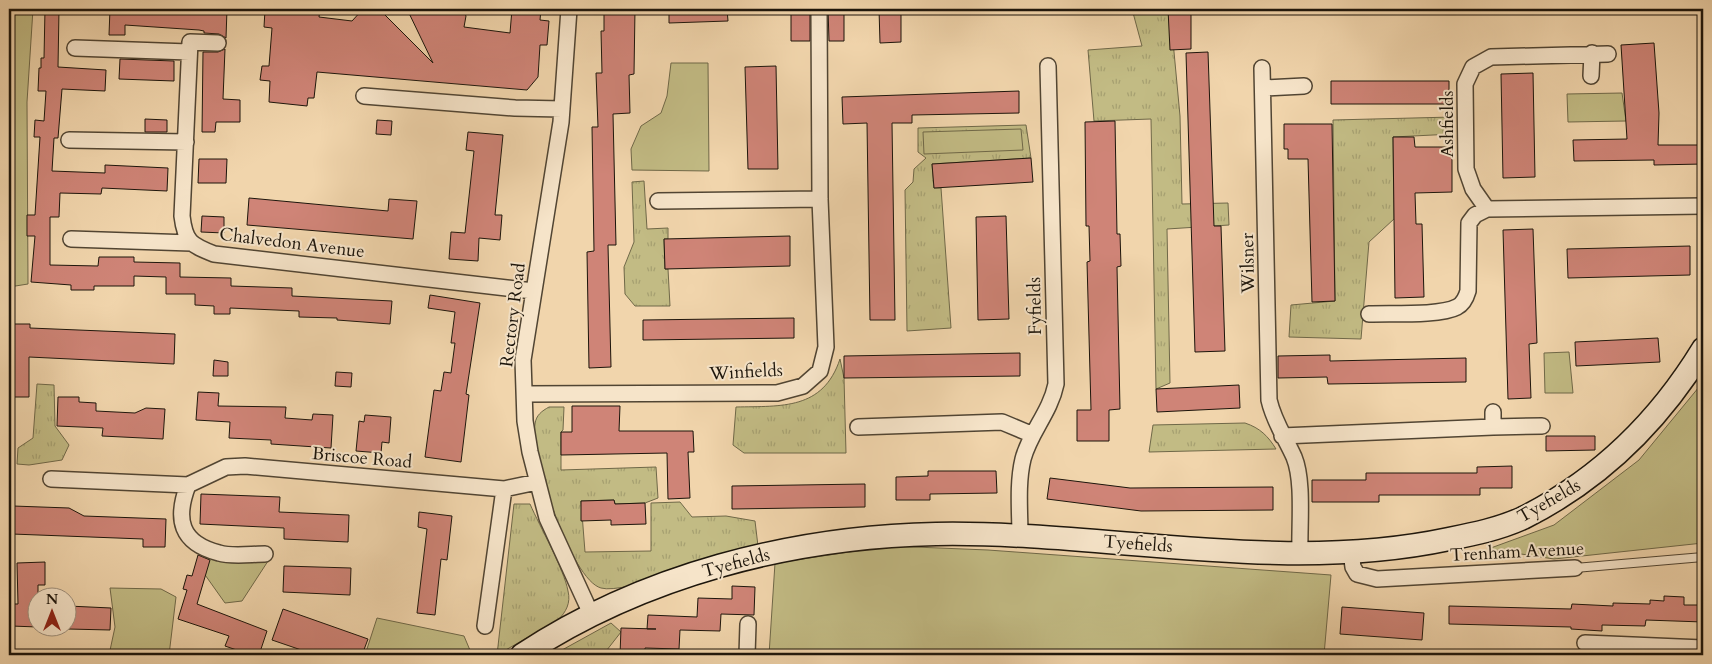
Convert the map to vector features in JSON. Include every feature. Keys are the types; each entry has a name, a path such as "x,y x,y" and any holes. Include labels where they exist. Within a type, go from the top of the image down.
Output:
{"street":[{"name":"Rectory Road","path":"570,9 562,108 523,360 525,421 536,482 552,531 592,616"},
{"name":"Winfields","path":"525,394 777,393 803,386 820,371 826,347 820,199 818,9"},
{"path":"74,48 190,47 218,42"},
{"path":"190,47 182,216 186,237 191,243"},
{"path":"1591,76 1592,54"},
{"name":"Ashfields","path":"1487,209 1473,189 1466,169 1465,84 1468,74 1473,67 1491,57 1608,54"},
{"name":"Fyfields","path":"1020,537 1020,479 1024,458 1033,435 1052,401 1056,384 1048,66"},
{"name":"Wilsner","path":"1262,68 1269,400 1273,417 1294,458 1297,475 1300,553"},
{"path":"1263,88 1304,86"},
{"path":"364,96 515,108 562,108"},
{"path":"69,140 186,142"},
{"path":"658,201 820,199"},
{"path":"1370,314 1444,311 1457,307 1465,300 1468,291 1469,223 1475,215 1487,209 1703,206"},
{"path":"71,239 191,243"},
{"name":"Chalvedon Avenue","path":"191,243 214,254 533,292"},
{"name":"Tyefields","path":"522,655 550,637 592,616 645,591 692,574 788,550 872,537 938,534 1020,537 1300,553 1351,552 1416,546 1486,531 1522,518 1592,476 1635,439 1668,402 1703,349"},
{"path":"1282,436 1493,420 1542,426"},
{"path":"858,427 1002,422 1033,435"},
{"name":"Briscoe Road","path":"51,479 188,485 226,467 245,466 504,489 536,482"},
{"path":"188,485 180,506 182,526 193,542 219,553 265,554"},
{"path":"485,626 504,489"},
{"name":"Trenham Avenue","path":"1351,552 1353,567 1357,574 1377,579 1575,568"},
{"path":"747,655 748,624"},
{"path":"1585,643 1651,651 1703,648"}],"lane":[{"name":"Trenham Avenue","path":"1575,568 1703,557"}],"green space":[{"path":"9,9 33,9 27,102 28,284 9,287"},
{"path":"1132,9 1170,9 1180,116 1182,204 1228,203 1229,225 1167,229 1170,383 1156,389 1151,119 1094,121 1088,50 1142,46"},
{"path":"671,63 708,63 709,171 632,170 631,149 641,126 661,113 667,96"},
{"path":"1622,93 1626,121 1568,122 1567,94"},
{"path":"1453,117 1453,134 1393,137 1394,219 1369,242 1361,339 1289,337 1291,305 1335,301 1333,120"},
{"path":"1026,125 1031,158 932,164 934,188 941,188 951,328 907,331 905,190 913,182 914,169 926,158 918,152 918,128"},
{"path":"1021,129 1023,150 924,154 923,132"},
{"path":"644,181 647,229 668,228 668,239 664,239 665,269 668,269 670,306 635,306 625,294 624,267 634,242 632,182"},
{"path":"1569,352 1573,393 1545,393 1544,353"},
{"path":"840,359 844,378 846,453 744,453 733,445 736,407 785,405 799,402 812,396 823,388 833,376"},
{"path":"1703,377 1703,543 1554,559 1488,549 1554,525 1639,460 1699,387"},
{"path":"37,384 54,385 55,426 69,445 62,460 29,465 17,464 18,448 33,438"},
{"path":"549,407 564,407 563,430 561,432 561,470 656,467 658,498 645,503 615,504 614,500 581,501 585,552 651,551 651,503 680,502 692,517 726,516 755,521 758,546 631,586 613,589 601,588 589,580 577,563 566,541 546,487 535,439 535,424 538,416"},
{"path":"1245,423 1263,433 1276,449 1149,452 1153,425"},
{"path":"514,504 530,504 562,571 569,599 563,614 558,620 497,655"},
{"path":"890,546 988,550 1331,575 1324,655 769,655 775,563"},
{"path":"206,556 270,558 242,601 225,603 203,572"},
{"path":"110,588 161,589 176,597 169,655 109,655 115,627"},
{"path":"377,618 464,636 472,655 365,655"},
{"path":"611,623 621,632 603,655 553,655"}],"building":[{"path":"45,9 59,9 58,67 106,70 105,91 62,89 58,138 54,138 52,171 105,173 105,165 168,168 167,191 102,188 101,194 60,193 59,217 50,217 50,265 98,266 99,257 134,257 134,262 180,263 180,277 231,278 231,286 292,288 292,296 392,301 390,324 337,320 337,318 299,317 299,311 230,308 230,314 214,314 214,306 195,305 195,294 166,294 166,277 134,276 134,286 94,286 94,290 71,290 71,285 31,282 35,236 27,236 27,215 35,215 40,137 34,137 35,120 44,121 46,91 38,91 39,68 41,68 41,58 44,58"},
{"path":"110,9 227,9 226,38 219,34 204,33 204,31 199,30 125,25 125,35 109,35"},
{"path":"275,9 320,9 319,17 352,21 363,9 379,9 433,63 407,9 463,9 466,16 464,27 510,33 512,9 541,9 540,20 549,21 547,45 540,45 538,77 527,90 317,72 314,98 308,98 307,106 269,102 270,81 260,80 262,66 269,66 272,28 264,27 265,10 275,11"},
{"path":"604,9 635,9 634,74 629,75 630,113 613,114 616,245 608,245 611,367 589,368 587,252 594,251 592,127 598,127 596,73 602,73 601,31 604,31"},
{"path":"669,9 727,9 728,21 669,23"},
{"path":"791,9 810,9 810,41 791,41"},
{"path":"828,9 844,9 844,41 829,41"},
{"path":"879,9 901,9 901,42 880,43"},
{"path":"1168,9 1191,9 1191,49 1170,50"},
{"path":"1654,43 1659,113 1658,145 1703,145 1703,164 1654,165 1654,160 1574,161 1573,140 1627,139 1621,45"},
{"path":"225,49 223,99 240,100 240,122 216,122 215,132 202,132 203,52 218,52"},
{"path":"1208,52 1214,226 1221,226 1225,351 1195,352 1186,53"},
{"path":"120,59 174,61 174,81 119,79"},
{"path":"776,66 778,169 748,169 745,67"},
{"path":"1533,73 1535,177 1503,178 1501,74"},
{"path":"1331,81 1449,81 1449,104 1331,104"},
{"path":"1019,91 1019,113 912,115 912,123 892,123 895,320 870,320 867,123 843,124 842,97"},
{"path":"145,119 167,120 167,132 145,132"},
{"path":"377,120 392,121 391,135 376,134"},
{"path":"1115,121 1117,234 1120,234 1121,266 1117,267 1120,409 1109,410 1109,441 1077,441 1077,410 1091,410 1087,262 1090,261 1089,226 1086,226 1085,122"},
{"path":"1284,124 1332,124 1335,301 1312,302 1308,159 1288,159 1288,149 1284,149"},
{"path":"468,132 503,135 495,215 502,215 500,240 479,238 478,261 449,259 451,232 465,233 474,151 466,150"},
{"path":"1393,137 1414,137 1415,147 1452,147 1452,192 1415,193 1416,224 1422,224 1424,297 1395,298"},
{"path":"1031,158 1033,182 934,188 932,164"},
{"path":"199,159 227,159 226,183 198,183"},
{"path":"249,198 388,211 389,199 417,201 413,239 247,225"},
{"path":"202,216 224,217 224,233 201,232"},
{"path":"1006,216 1009,319 978,320 976,217"},
{"path":"1533,229 1537,343 1529,344 1531,398 1508,399 1503,230"},
{"path":"790,236 790,266 665,269 664,239"},
{"path":"1690,246 1690,275 1568,278 1567,249"},
{"path":"430,295 480,303 466,394 469,395 461,462 425,457 434,390 441,391 444,372 451,373 455,343 451,343 455,312 428,308"},
{"path":"794,318 794,338 643,340 643,320"},
{"path":"9,324 30,324 30,328 175,334 174,364 29,357 29,397 9,397"},
{"path":"1658,338 1660,362 1576,366 1575,342"},
{"path":"1020,353 1020,376 844,378 844,356"},
{"path":"1330,355 1330,361 1466,358 1466,382 1328,384 1327,377 1278,378 1278,356"},
{"path":"214,360 228,362 228,376 213,376"},
{"path":"336,372 352,373 351,387 335,386"},
{"path":"1239,385 1240,408 1157,412 1156,389"},
{"path":"198,392 219,393 218,406 286,407 285,418 312,420 313,414 333,415 331,448 271,444 271,440 229,438 230,422 196,420"},
{"path":"58,397 79,397 79,402 96,403 96,411 135,413 146,408 165,409 163,439 102,436 103,428 57,426"},
{"path":"572,406 620,406 619,431 693,431 694,452 688,452 690,498 668,499 667,453 561,455 561,432 572,432"},
{"path":"365,415 391,417 389,443 382,442 381,453 356,451 359,421 364,422"},
{"path":"1546,436 1595,436 1595,450 1546,451"},
{"path":"1512,466 1512,488 1480,488 1480,495 1379,495 1379,502 1312,502 1312,480 1366,480 1366,473 1477,473 1477,467"},
{"path":"928,471 996,471 997,493 930,494 930,500 896,500 896,477 928,476"},
{"path":"1050,478 1130,488 1273,487 1273,510 1141,511 1047,499"},
{"path":"865,484 865,507 732,509 732,486"},
{"path":"201,494 280,497 279,512 349,515 348,542 284,539 284,528 200,524"},
{"path":"614,500 615,504 645,503 646,524 611,525 611,520 581,521 581,501"},
{"path":"13,506 69,508 84,516 166,519 165,547 143,547 143,539 12,534"},
{"path":"419,512 452,516 447,560 441,559 435,615 417,613 427,529 418,527"},
{"path":"198,555 210,560 197,604 267,631 259,655 251,655 225,646 229,636 178,619 187,590 183,589 187,575 192,576"},
{"path":"45,562 45,585 28,586 28,627 11,626 11,604 18,604 17,563"},
{"path":"284,566 351,568 350,595 283,592"},
{"path":"732,586 755,587 754,615 721,614 720,631 680,630 679,649 645,648 645,655 620,655 621,628 647,629 648,615 697,617 698,598 732,599"},
{"path":"1664,596 1684,597 1684,605 1703,605 1703,622 1646,620 1645,626 1602,625 1602,631 1571,629 1571,627 1449,624 1449,606 1571,609 1572,604 1613,606 1613,603 1650,604 1650,600 1664,601"},
{"path":"78,606 111,608 110,630 78,629"},
{"path":"1342,607 1424,613 1422,640 1340,634"},
{"path":"283,609 368,639 362,655 316,655 272,640"}]}
